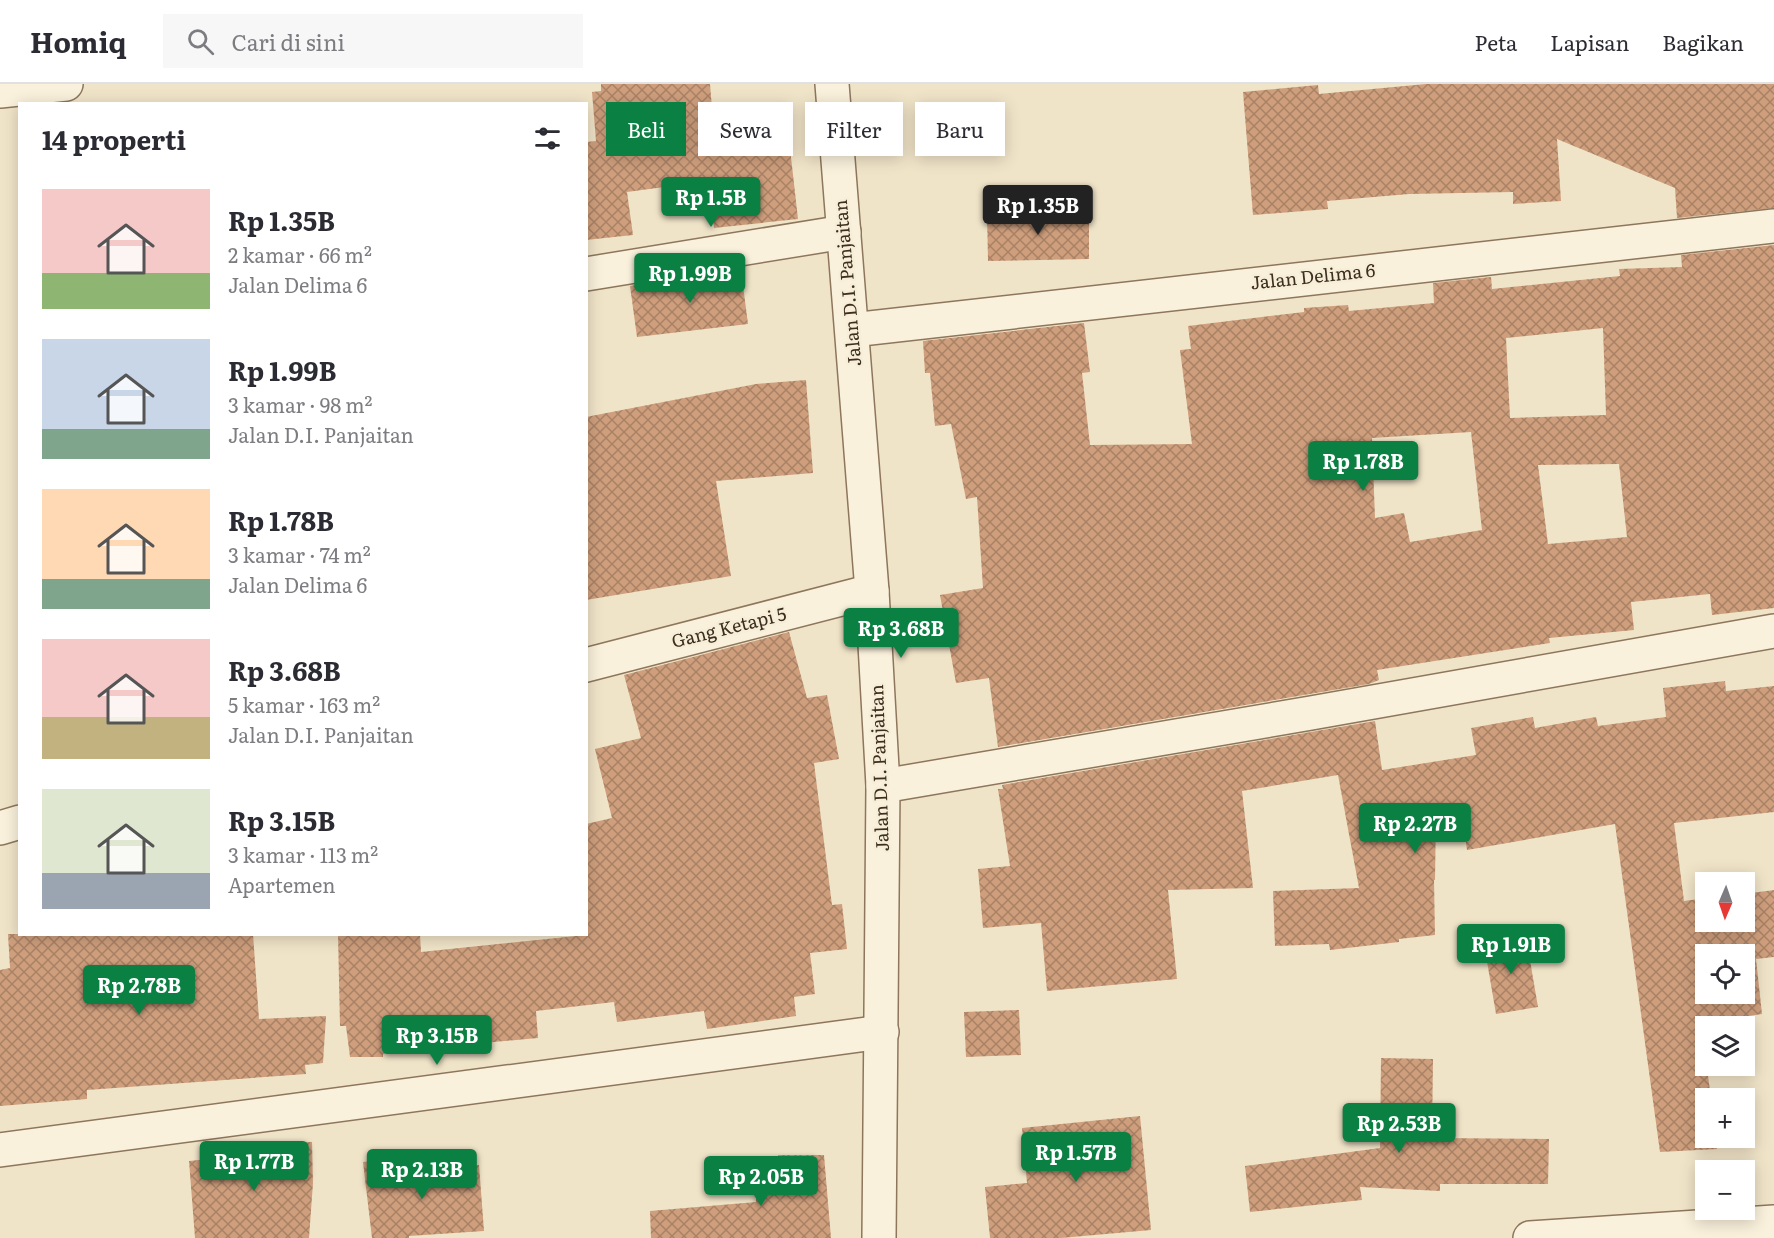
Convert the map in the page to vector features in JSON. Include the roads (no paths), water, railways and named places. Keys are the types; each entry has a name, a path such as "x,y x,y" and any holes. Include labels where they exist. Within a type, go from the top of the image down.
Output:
{"street":[{"path":"0,91 66,84"},
{"name":"Jalan D.I. Panjaitan","path":"832,84 872,591 883,786 879,1238"},
{"name":"Jalan Delima 6","path":"852,330 1774,226"},
{"path":"588,274 844,232"},
{"name":"Gang Ketapi 5","path":"588,664 872,591"},
{"path":"883,786 1774,631"},
{"path":"0,828 18,823"},
{"path":"0,1150 882,1032"},
{"path":"1530,1238 1774,1222"}]}
